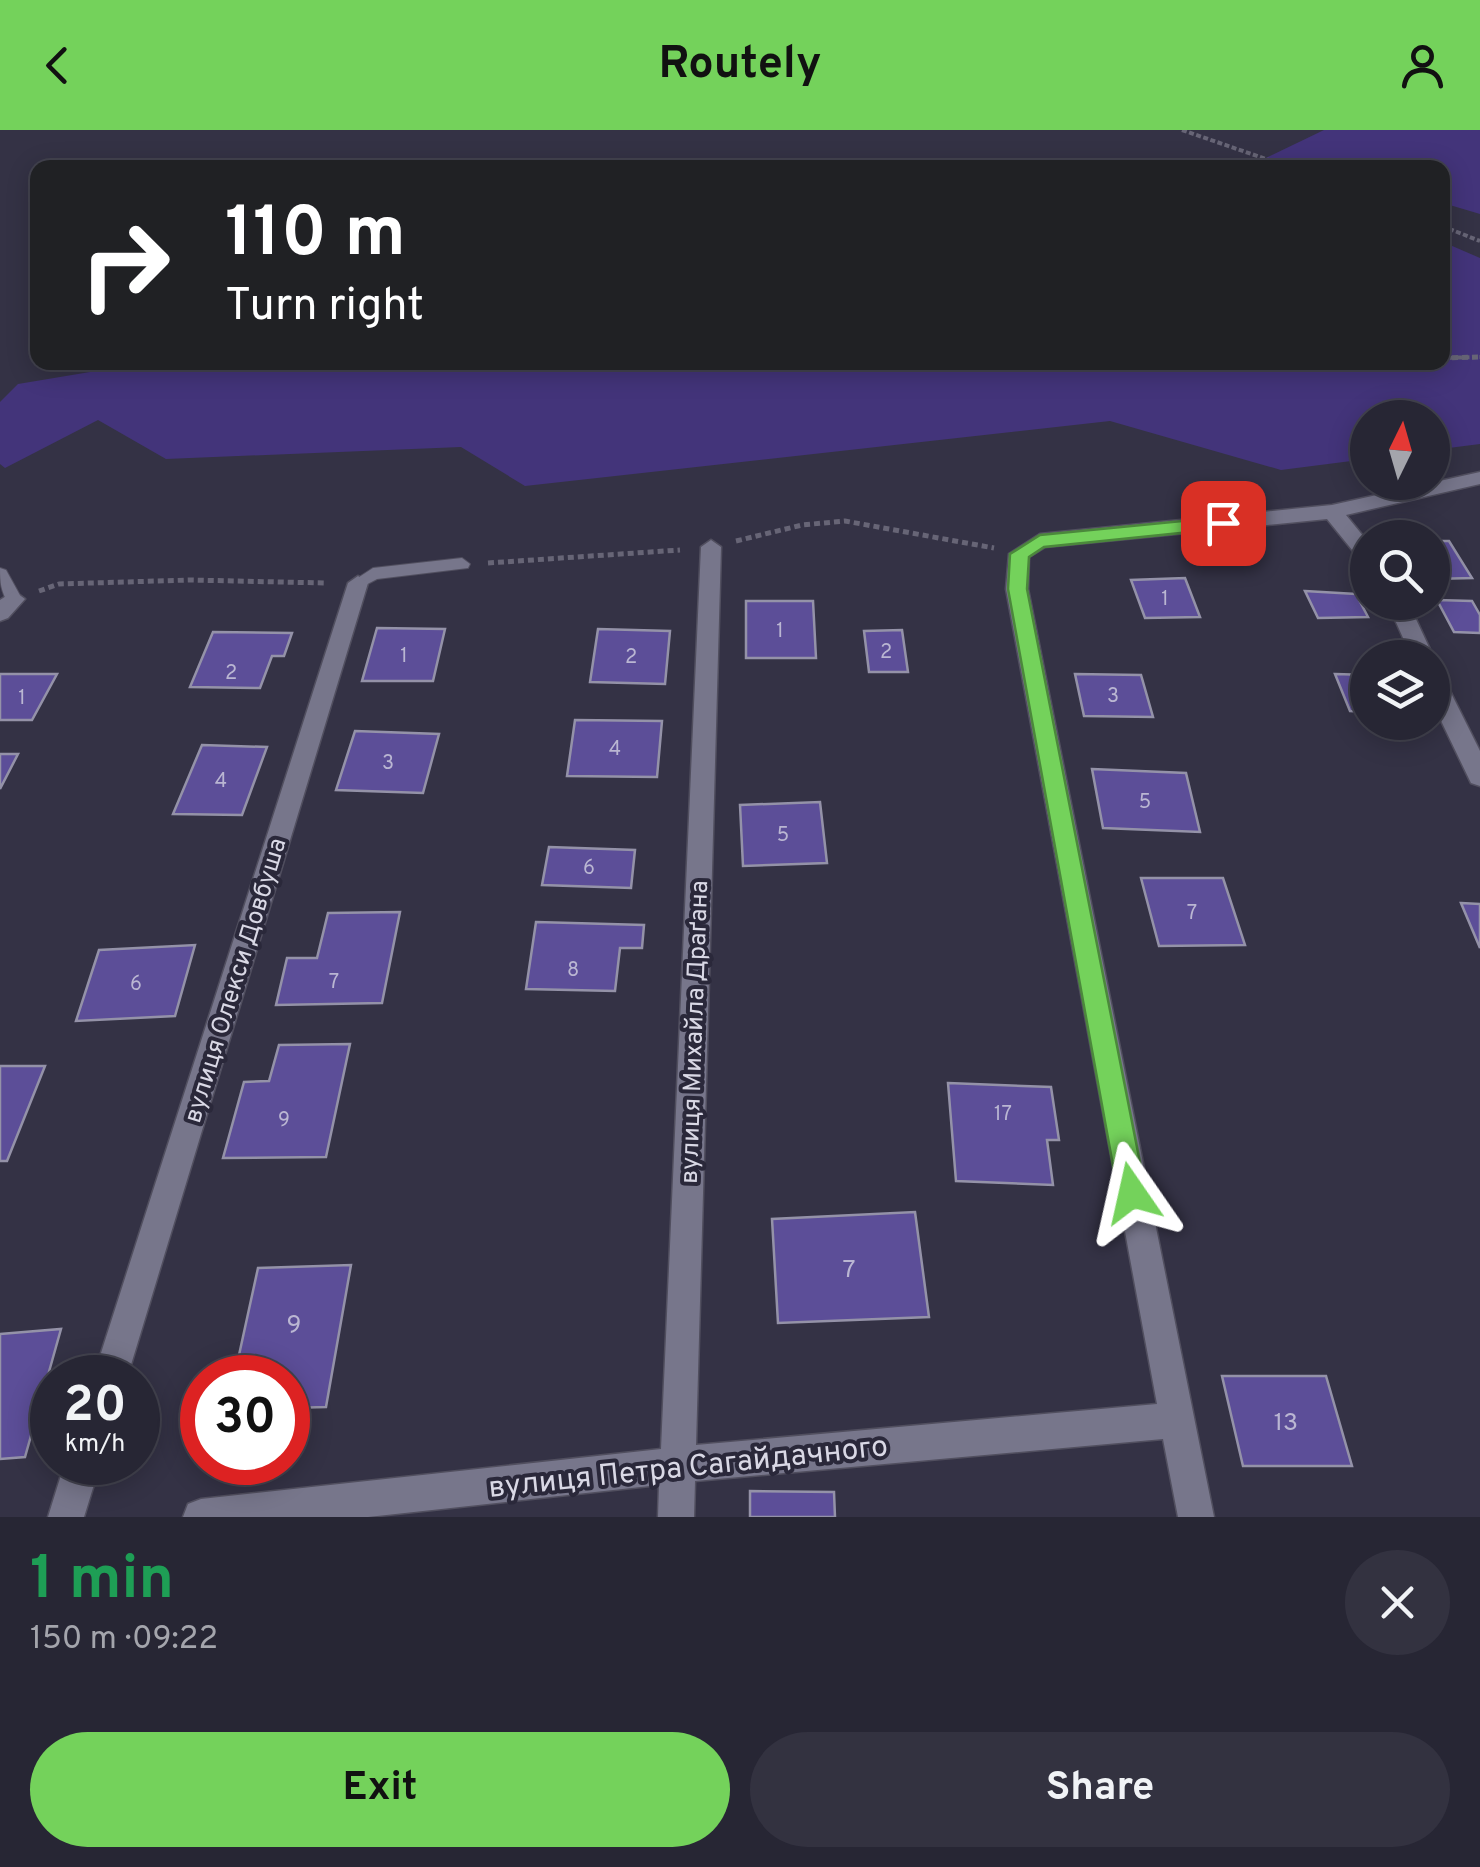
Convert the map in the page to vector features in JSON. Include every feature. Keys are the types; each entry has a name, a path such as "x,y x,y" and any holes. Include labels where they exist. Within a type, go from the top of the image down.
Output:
{"street":[{"path":"1196,1517 1017,589 1020,554 1040,542 1332,512 1480,478"},
{"path":"1332,512 1350,534"},
{"name":"вулиця Михайла Драґана","path":"676,1517 710,547"},
{"name":"вулиця Олекси Довбуша","path":"117,1355 358,583"},
{"path":"1450,714 1480,776"},
{"name":"вулиця Петра Сагайдачного","path":"201,1517 678,1465 1175,1420"},
{"path":"66,1517 76,1485"}],"lane":[{"path":"358,583 373,574 462,564"},
{"path":"0,574 7,606"}],"path":[{"path":"1182,130 1269,160"},
{"path":"1450,229 1480,241"},
{"path":"1450,358 1480,356"},
{"path":"7,606 59,584 190,580 358,583"}],"shaded area":[{"path":"1324,130 1480,130 1480,214 1450,205 1450,160 1262,160"},
{"path":"1450,245 1480,258 1480,444 1450,448 1450,400 1350,400 1350,461 1281,470 1110,421 525,486 461,447 166,459 98,420 5,468 0,464 0,402 18,384 102,370 1450,370"}],"building":[{"path":"1450,543 1472,578 1450,579"},
{"path":"1185,578 1200,617 1145,618 1131,580"},
{"path":"1305,591 1350,594 1350,617 1318,618"},
{"path":"1450,600 1472,601 1480,615 1480,633 1454,632 1448,620"},
{"path":"746,601 813,601 816,658 746,658"},
{"path":"377,628 445,629 433,681 362,681"},
{"path":"598,629 670,631 665,684 590,682"},
{"path":"902,630 908,672 869,672 864,631"},
{"path":"213,632 292,633 284,656 272,656 260,688 190,687"},
{"path":"0,674 57,674 32,720 0,720"},
{"path":"1075,674 1141,675 1153,717 1084,716"},
{"path":"1335,674 1350,674 1350,711"},
{"path":"575,720 662,721 657,777 567,776"},
{"path":"355,731 439,734 423,793 336,790"},
{"path":"202,745 267,747 242,815 173,814"},
{"path":"0,754 18,754 0,789"},
{"path":"1092,769 1186,773 1200,832 1103,828"},
{"path":"820,802 827,863 743,866 740,805"},
{"path":"549,847 635,850 631,888 542,885"},
{"path":"1141,878 1223,878 1245,945 1159,946"},
{"path":"1461,903 1480,904 1480,948"},
{"path":"400,912 382,1003 276,1005 287,958 317,958 328,913"},
{"path":"536,922 644,925 642,948 620,948 615,991 526,989"},
{"path":"195,945 175,1016 76,1021 99,950"},
{"path":"350,1044 326,1157 223,1158 244,1082 269,1081 279,1045"},
{"path":"0,1066 45,1066 7,1161 0,1161"},
{"path":"948,1083 1051,1087 1059,1140 1047,1140 1053,1185 956,1181"},
{"path":"915,1212 929,1317 778,1323 772,1219"},
{"path":"351,1265 326,1407 310,1407 310,1355 239,1355 258,1268"},
{"path":"61,1329 54,1355 30,1355 30,1439 25,1457 0,1459 0,1334"},
{"path":"1222,1376 1326,1376 1352,1466 1243,1466"},
{"path":"750,1491 834,1492 835,1517 750,1517"}],"route":[{"path":"1132,1193 1017,589 1020,554 1040,542 1223,523"}]}
